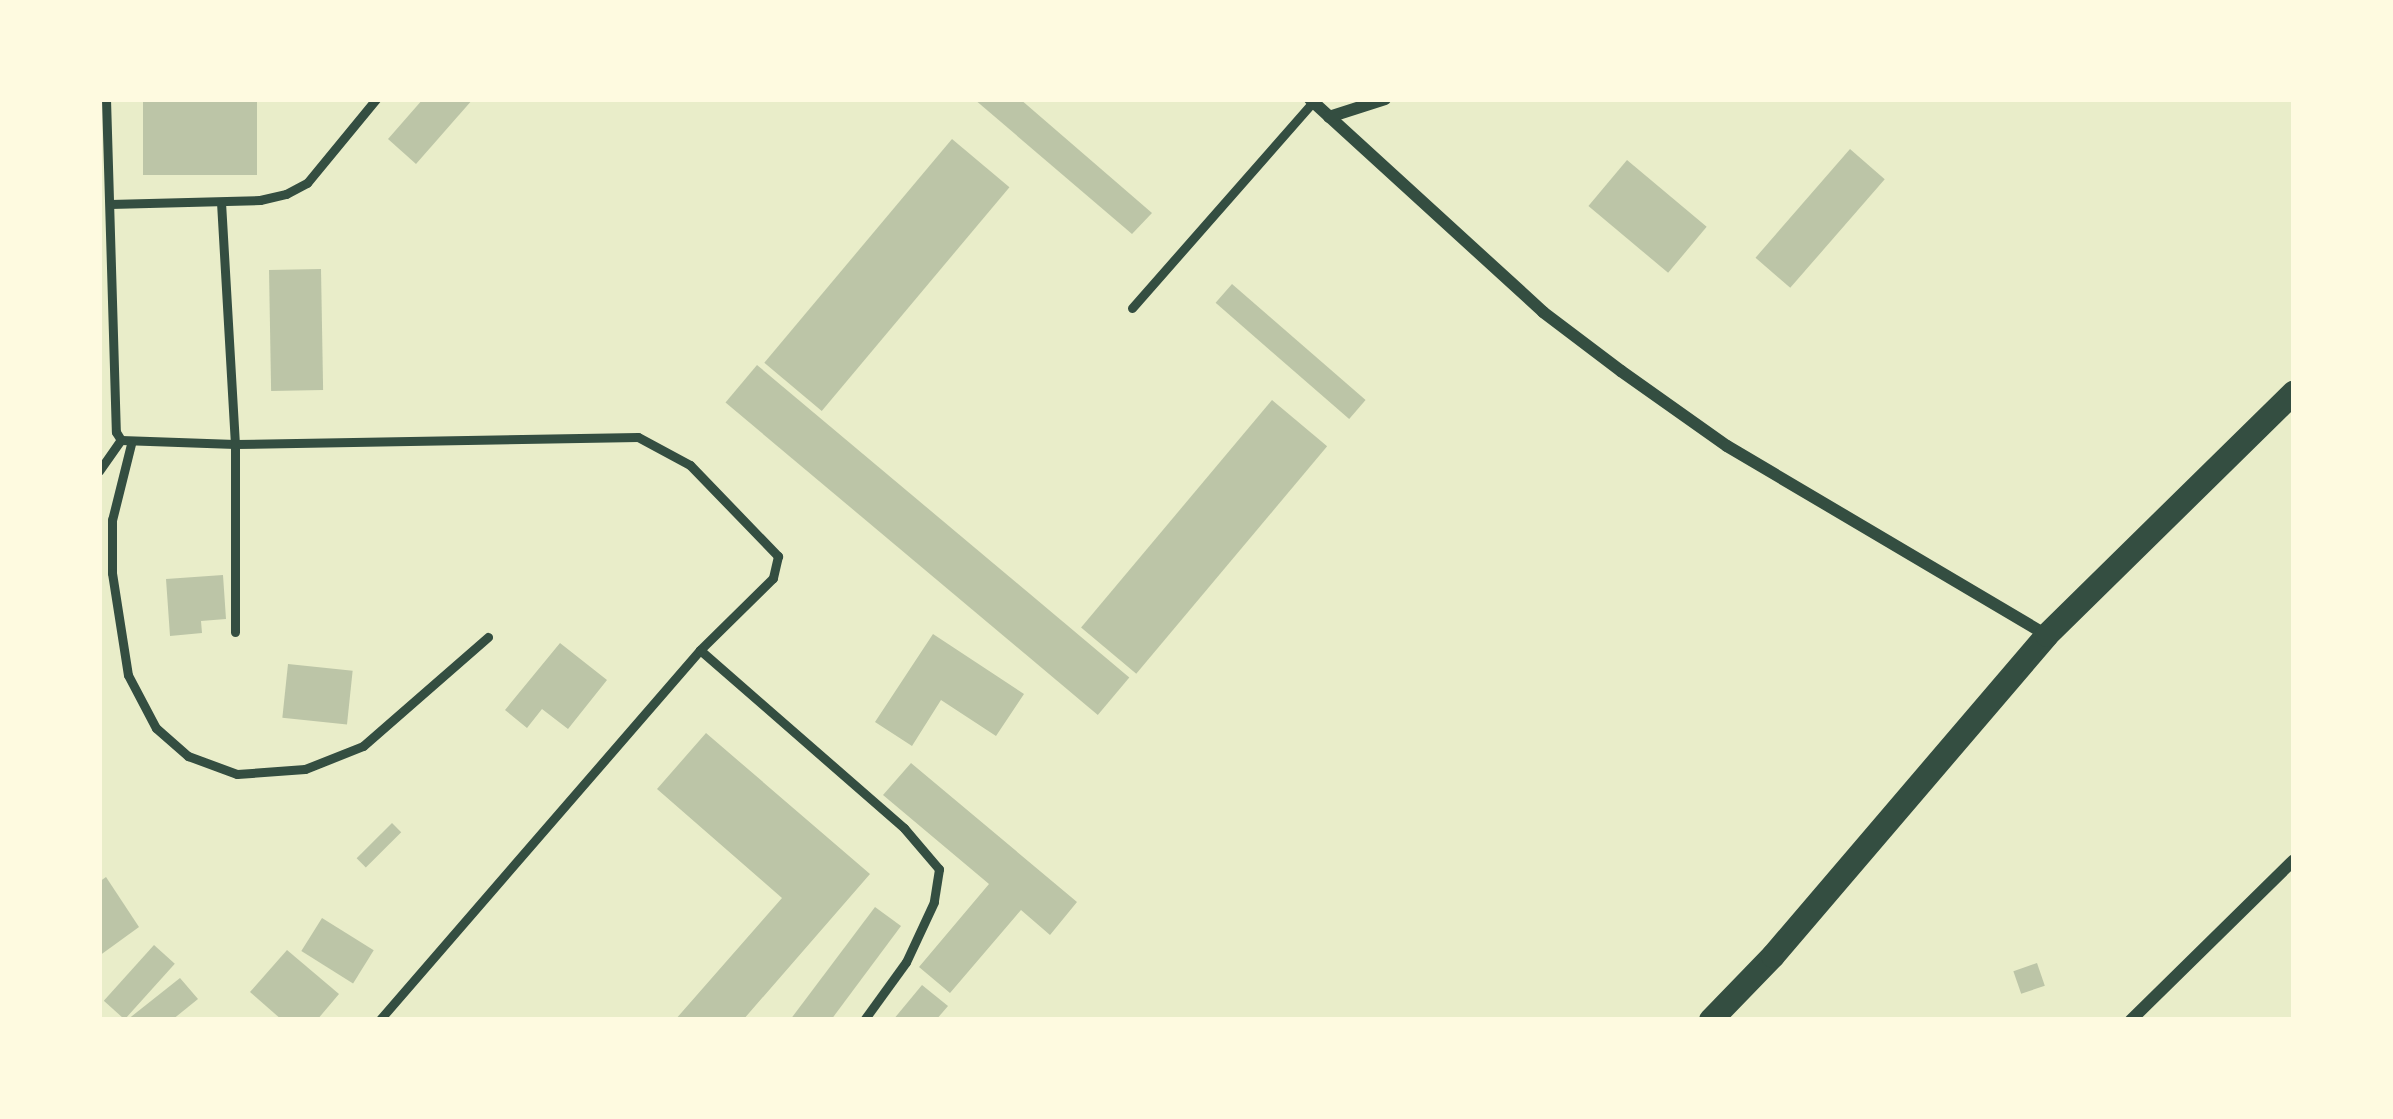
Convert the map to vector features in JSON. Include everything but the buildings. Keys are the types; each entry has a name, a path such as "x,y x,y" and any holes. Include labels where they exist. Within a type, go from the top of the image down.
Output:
{"main road":[{"path":"1711,1020 1773,956 2047,634 2294,392"}],"street":[{"path":"1329,116 1385,99"},
{"path":"1312,100 1543,312 1621,371 1727,446 2047,634"},
{"path":"2131,1020 2294,860"}],"lane":[{"path":"106,99 116,432 126,442 235,444 599,434 654,443 690,465 778,556 773,578 700,650 379,1020"},
{"path":"110,204 260,200 297,190 376,99"},
{"path":"1132,308 1312,100"},
{"path":"220,202 235,444 235,632"},
{"path":"99,261 112,261"},
{"path":"99,471 126,442"},
{"path":"126,442 112,520 112,573 128,675 156,728 188,756 237,774 304,769 363,746 488,637"},
{"path":"700,650 904,827 939,869 934,902 906,962 864,1020"}]}
